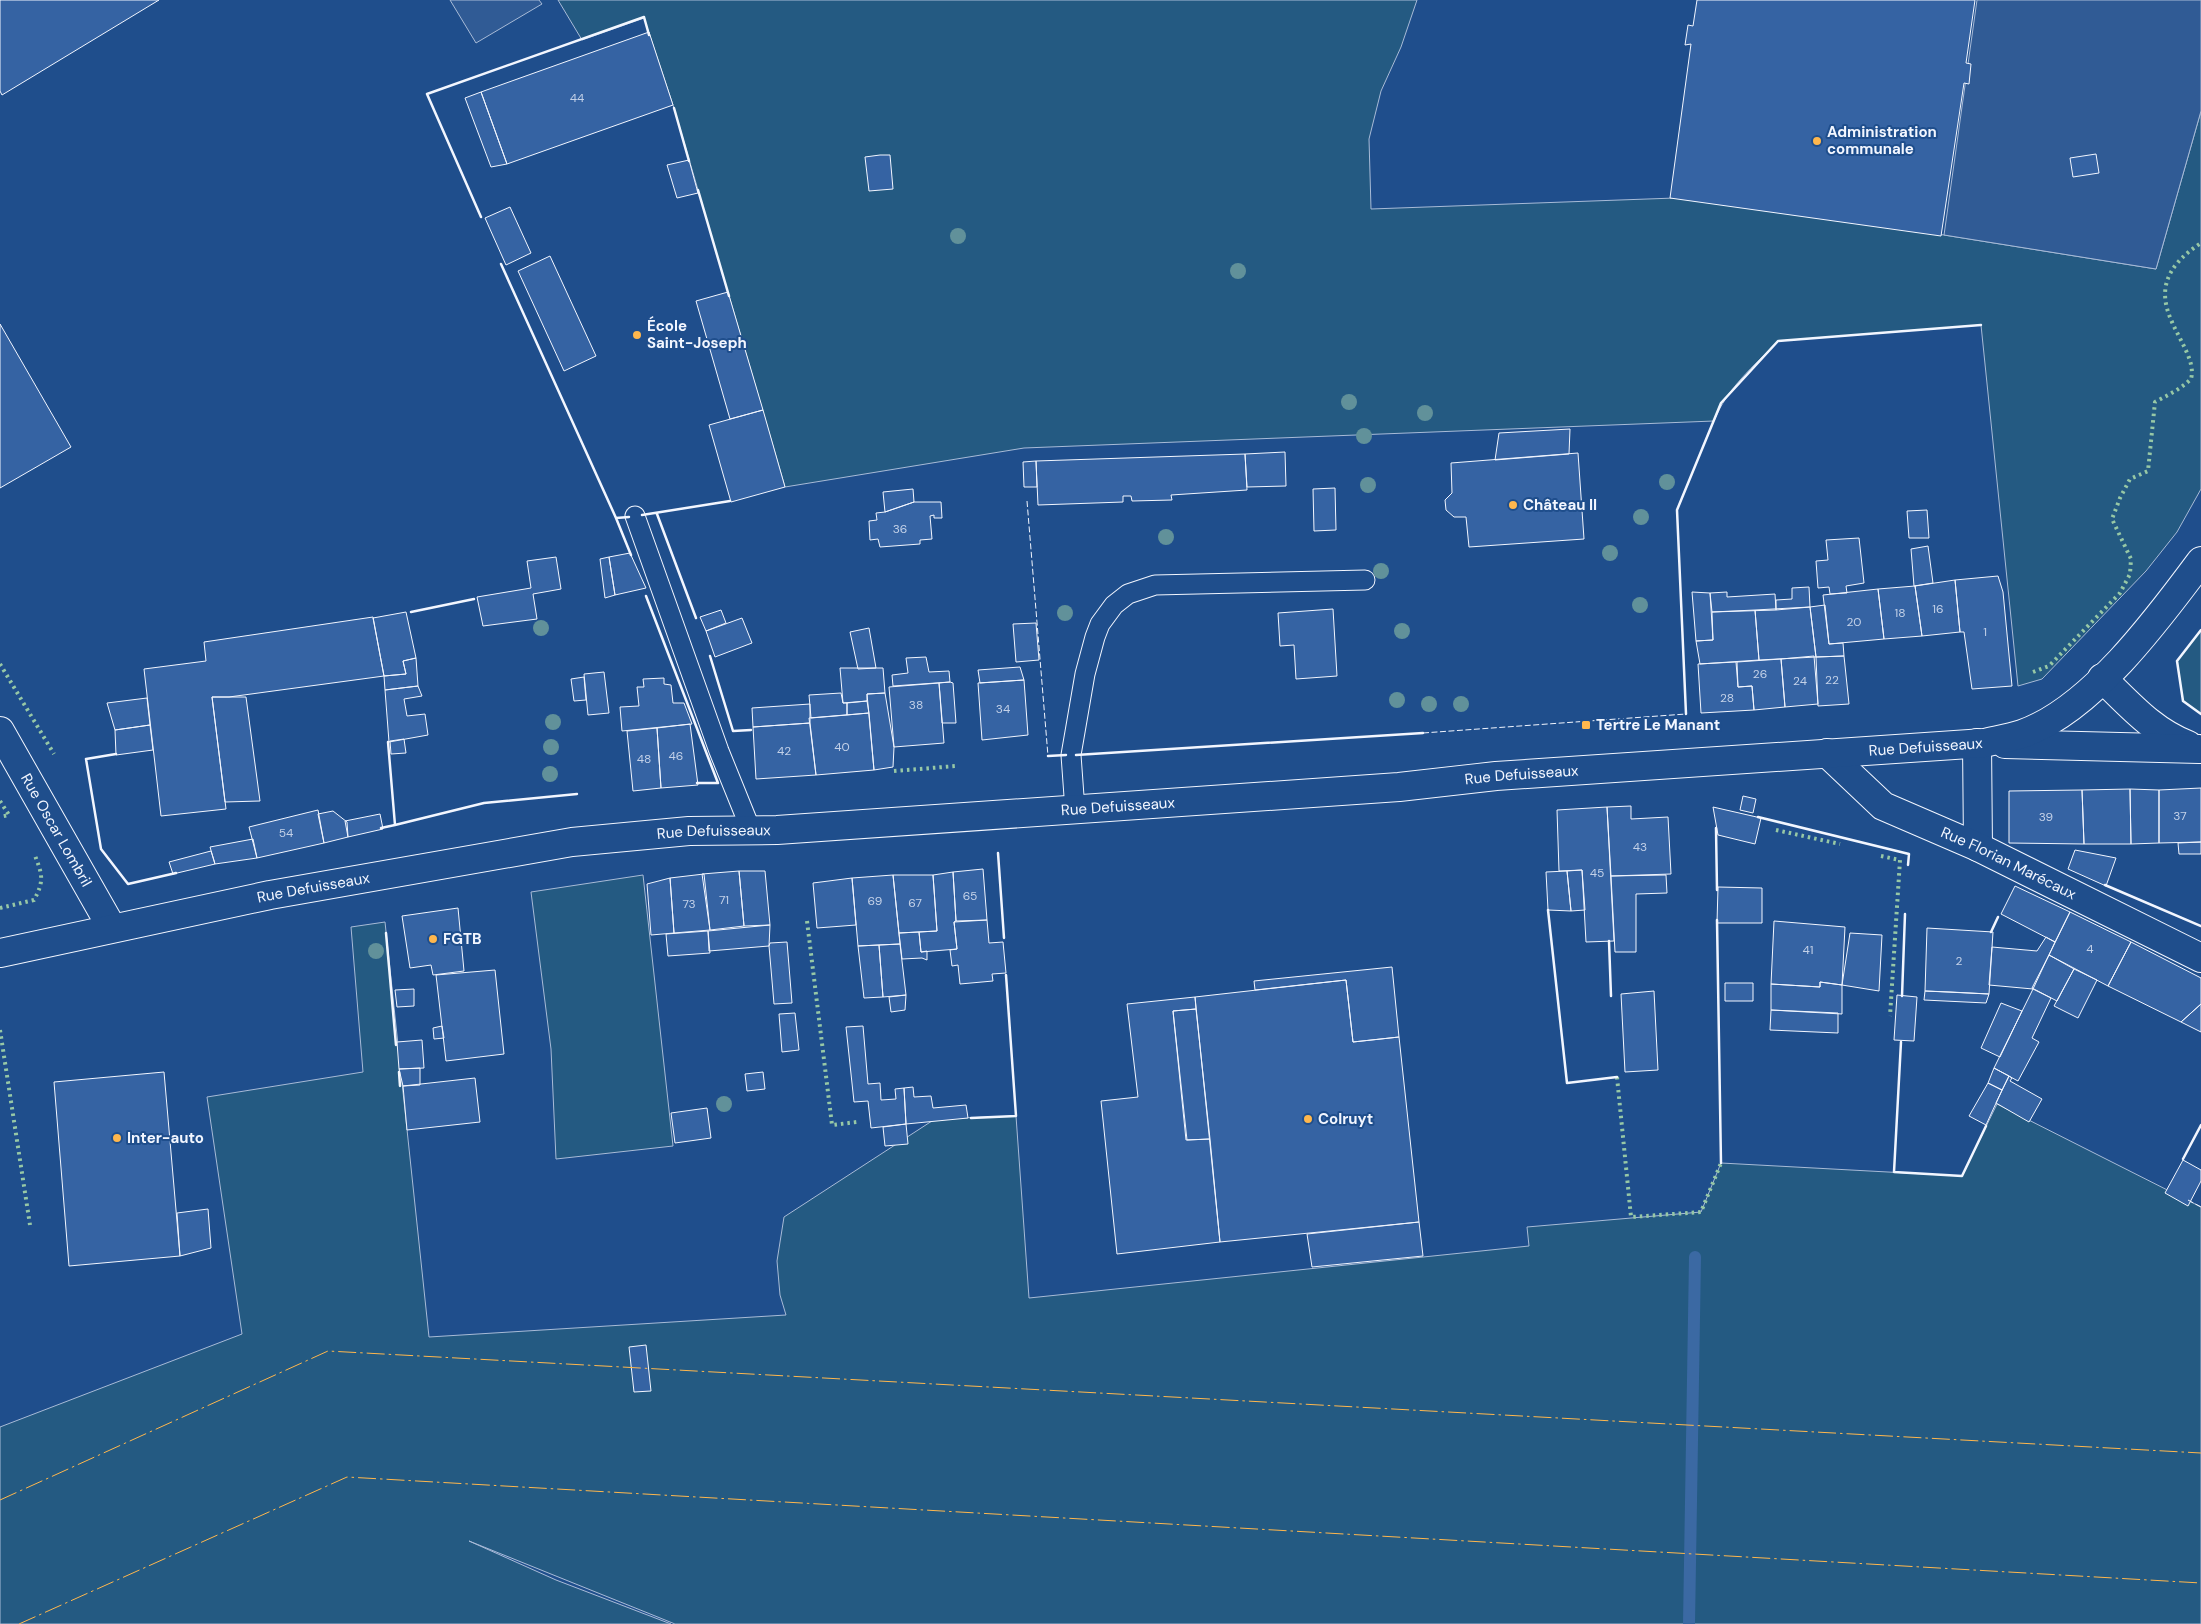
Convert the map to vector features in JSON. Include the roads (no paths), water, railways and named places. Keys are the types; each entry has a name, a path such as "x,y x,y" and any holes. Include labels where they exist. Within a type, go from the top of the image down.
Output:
{"main road":[{"name":"Rue Defuisseaux","path":"0,953 270,895 572,842 689,830 751,830 1075,810 1399,787 1496,776 1981,743 2022,734 2054,718 2076,703 2137,642 2201,561"},
{"path":"2102,678 2142,717 2167,737 2200,749"},
{"name":"Rue Oscar Lombril","path":"0,732 112,928"},
{"path":"1978,847 1981,743 2200,749"},
{"name":"Rue Florian Marécaux","path":"1827,753 1882,806 1978,847 2201,958"}],"lane":[{"path":"635,516 719,751 751,830"},
{"path":"1075,810 1071,755 1090,653 1100,624 1114,605 1128,594 1154,585 1365,580"}],"waterway":[{"path":"1689,1624 1695,1257"}],"place":[{"name":"Administration communale","path":"1817,141"},
{"name":"École Saint-Joseph","path":"637,335"},
{"name":"Château II","path":"1513,505"},
{"name":"Tertre Le Manant","path":"1586,725"},
{"name":"FGTB","path":"433,939"},
{"name":"Colruyt","path":"1308,1119"},
{"name":"Inter-auto","path":"117,1138"}]}
